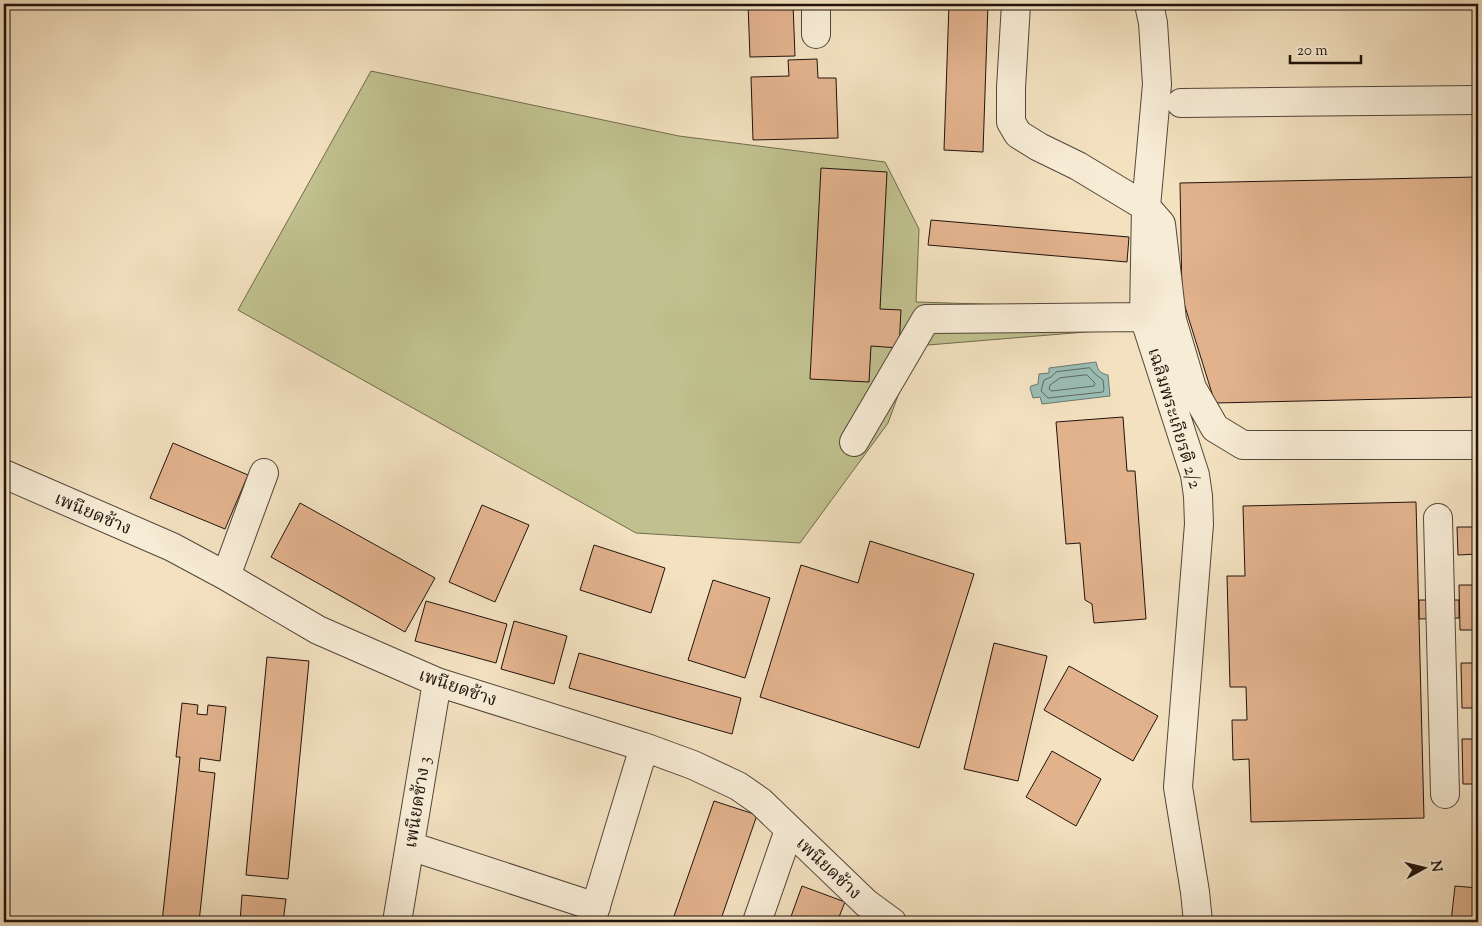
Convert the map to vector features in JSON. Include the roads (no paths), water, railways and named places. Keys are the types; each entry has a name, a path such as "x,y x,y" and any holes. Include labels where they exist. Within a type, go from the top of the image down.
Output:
{"street":[{"path":"816,4 816,34"},
{"path":"1016,4 1011,122 1018,134 1039,147 1078,166 1146,207 1161,224 1172,320 1192,388 1215,428 1243,445 1478,445"},
{"name":"เฉลิมพระเกียรติ 2/2","path":"1149,4 1153,24 1157,84 1146,207 1144,317 1195,475 1198,496 1198,533 1178,787 1198,922"},
{"path":"1180,103 1478,100"},
{"path":"854,442 926,320 1144,317"},
{"path":"226,576 264,473"},
{"name":"เพนียดช้าง","path":"4,474 172,547 318,630 437,682 644,747 693,765 738,786 761,802 789,830 863,913 892,922"},
{"path":"1438,518 1445,794"},
{"name":"เพนียดช้าง 3","path":"397,922 437,682"},
{"path":"410,846 593,915 644,747"},
{"path":"757,922 789,830"}],"water":[{"path":"1096,362 1100,371 1108,375 1110,396 1042,404 1040,397 1033,398 1031,386 1038,384 1039,374 1049,373 1049,368"}]}
